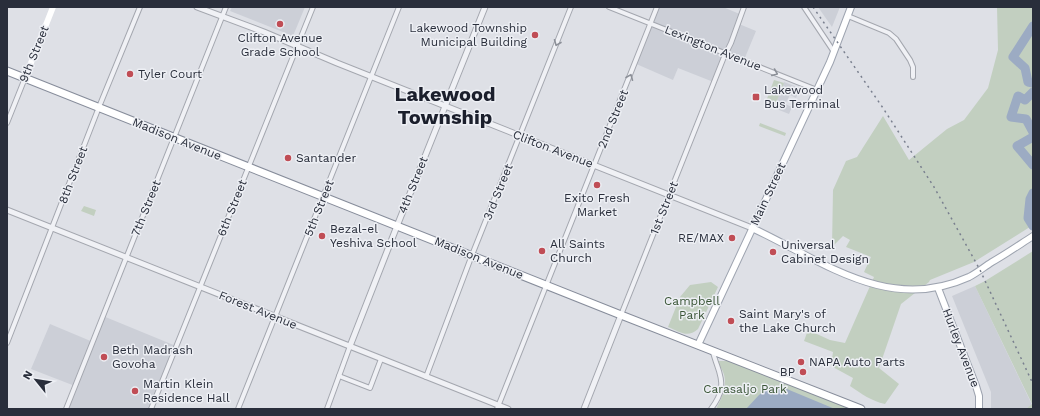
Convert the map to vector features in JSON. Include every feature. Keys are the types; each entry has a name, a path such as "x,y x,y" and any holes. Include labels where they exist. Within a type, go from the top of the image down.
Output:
{"highway":[{"name":"Madison Avenue","path":"7,71 861,409"}],"main road":[{"name":"9th Street","path":"25,78 53,7"},
{"name":"Main Street","path":"698,345 838,44 851,7"},
{"path":"752,228 837,270 872,285 906,290 938,288 968,277 1033,236"},
{"name":"Hurley Avenue","path":"938,288 980,396 979,409"}],"street":[{"name":"8th Street","path":"7,343 140,7"},
{"name":"Clifton Avenue","path":"197,7 752,228"},
{"name":"7th Street","path":"66,409 226,7"},
{"name":"6th Street","path":"151,409 313,7"},
{"name":"5th Street","path":"238,409 399,7"},
{"name":"4th Street","path":"327,409 397,226 485,7"},
{"name":"3rd Street","path":"426,377 472,255 572,7"},
{"name":"Lexington Avenue","path":"608,7 816,90"},
{"name":"2nd Street","path":"498,407 658,7"},
{"name":"1st Street","path":"584,409 725,53 731,43 744,7"},
{"path":"804,7 834,52"},
{"path":"848,16 889,33 896,39 910,60 913,67 913,78"},
{"name":"9th Street","path":"7,123 25,78"},
{"name":"Forest Avenue","path":"7,210 350,346 498,407 508,409"},
{"path":"711,409 719,397 722,385 722,379 712,350"},
{"path":"339,376 370,388 381,359"}],"shaded area":[{"name":"Clifton Avenue Grade School","path":"232,7 305,7 293,36 230,11"},
{"path":"656,7 723,7 742,15 739,24 756,31 744,60 727,54 716,83 678,68 673,80 634,63"},
{"path":"818,7 840,7 832,27"},
{"path":"784,82 800,88 796,98 790,95 785,104 792,107 789,114 774,108"},
{"path":"975,286 1032,405 1026,409 991,409 991,392 952,296"},
{"name":"Beth Madrash Govoha","path":"103,316 176,346 151,409 66,409 75,386 31,369 50,324 93,342"}],"green space":[{"path":"997,7 1033,7 1033,225 974,262 930,280 901,304 879,368 899,384 885,404 880,403 850,386 853,378 831,366 833,352 804,341 808,330 830,340 845,343 874,277 864,272 871,257 846,247 850,240 843,236 832,247 833,190 846,161 857,157 883,116 909,160 947,129 964,120 988,88 998,50"},
{"path":"774,80 784,83 774,108 765,104"},
{"path":"760,123 786,133 785,136 759,126"},
{"path":"84,206 96,210 94,216 81,211"},
{"path":"1033,251 1033,409 1026,409 1032,404 975,286"},
{"name":"Campbell Park","path":"711,282 718,287 698,329 687,334 668,327 680,297 690,285"},
{"name":"Carasaljo Park","path":"715,361 728,361 855,409 716,409 722,397 725,378 720,366"}],"water":[{"path":"770,387 782,387 835,409 746,409 759,395"}],"waterway":[{"path":"1033,26 1013,57 1025,68 1028,82 1033,83"},
{"path":"1033,92 1025,100 1018,96 1011,117 1026,119 1033,132"},
{"path":"1033,137 1017,146 1033,165"},
{"path":"1033,193 1030,199 1028,218 1033,226"}],"railway":[{"path":"813,7 883,108 934,187 980,270 1033,384"}],"place":[{"name":"Clifton Avenue Grade School","path":"280,24"},
{"name":"Lakewood Township Municipal Building","path":"535,35"},
{"name":"Tyler Court","path":"130,74"},
{"name":"Lakewood Bus Terminal","path":"756,97"},
{"name":"Santander","path":"288,158"},
{"name":"Exito Fresh Market","path":"597,185"},
{"name":"Bezal-el Yeshiva School","path":"322,236"},
{"name":"RE/MAX","path":"732,238"},
{"name":"All Saints Church","path":"542,251"},
{"name":"Universal Cabinet Design","path":"773,252"},
{"name":"Saint Mary's of the Lake Church","path":"731,321"},
{"name":"Beth Madrash Govoha","path":"104,357"},
{"name":"NAPA Auto Parts","path":"801,362"},
{"name":"BP","path":"803,372"},
{"name":"Martin Klein Residence Hall","path":"135,391"}],"district":[{"name":"Lakewood Township","path":"445,106"}]}
